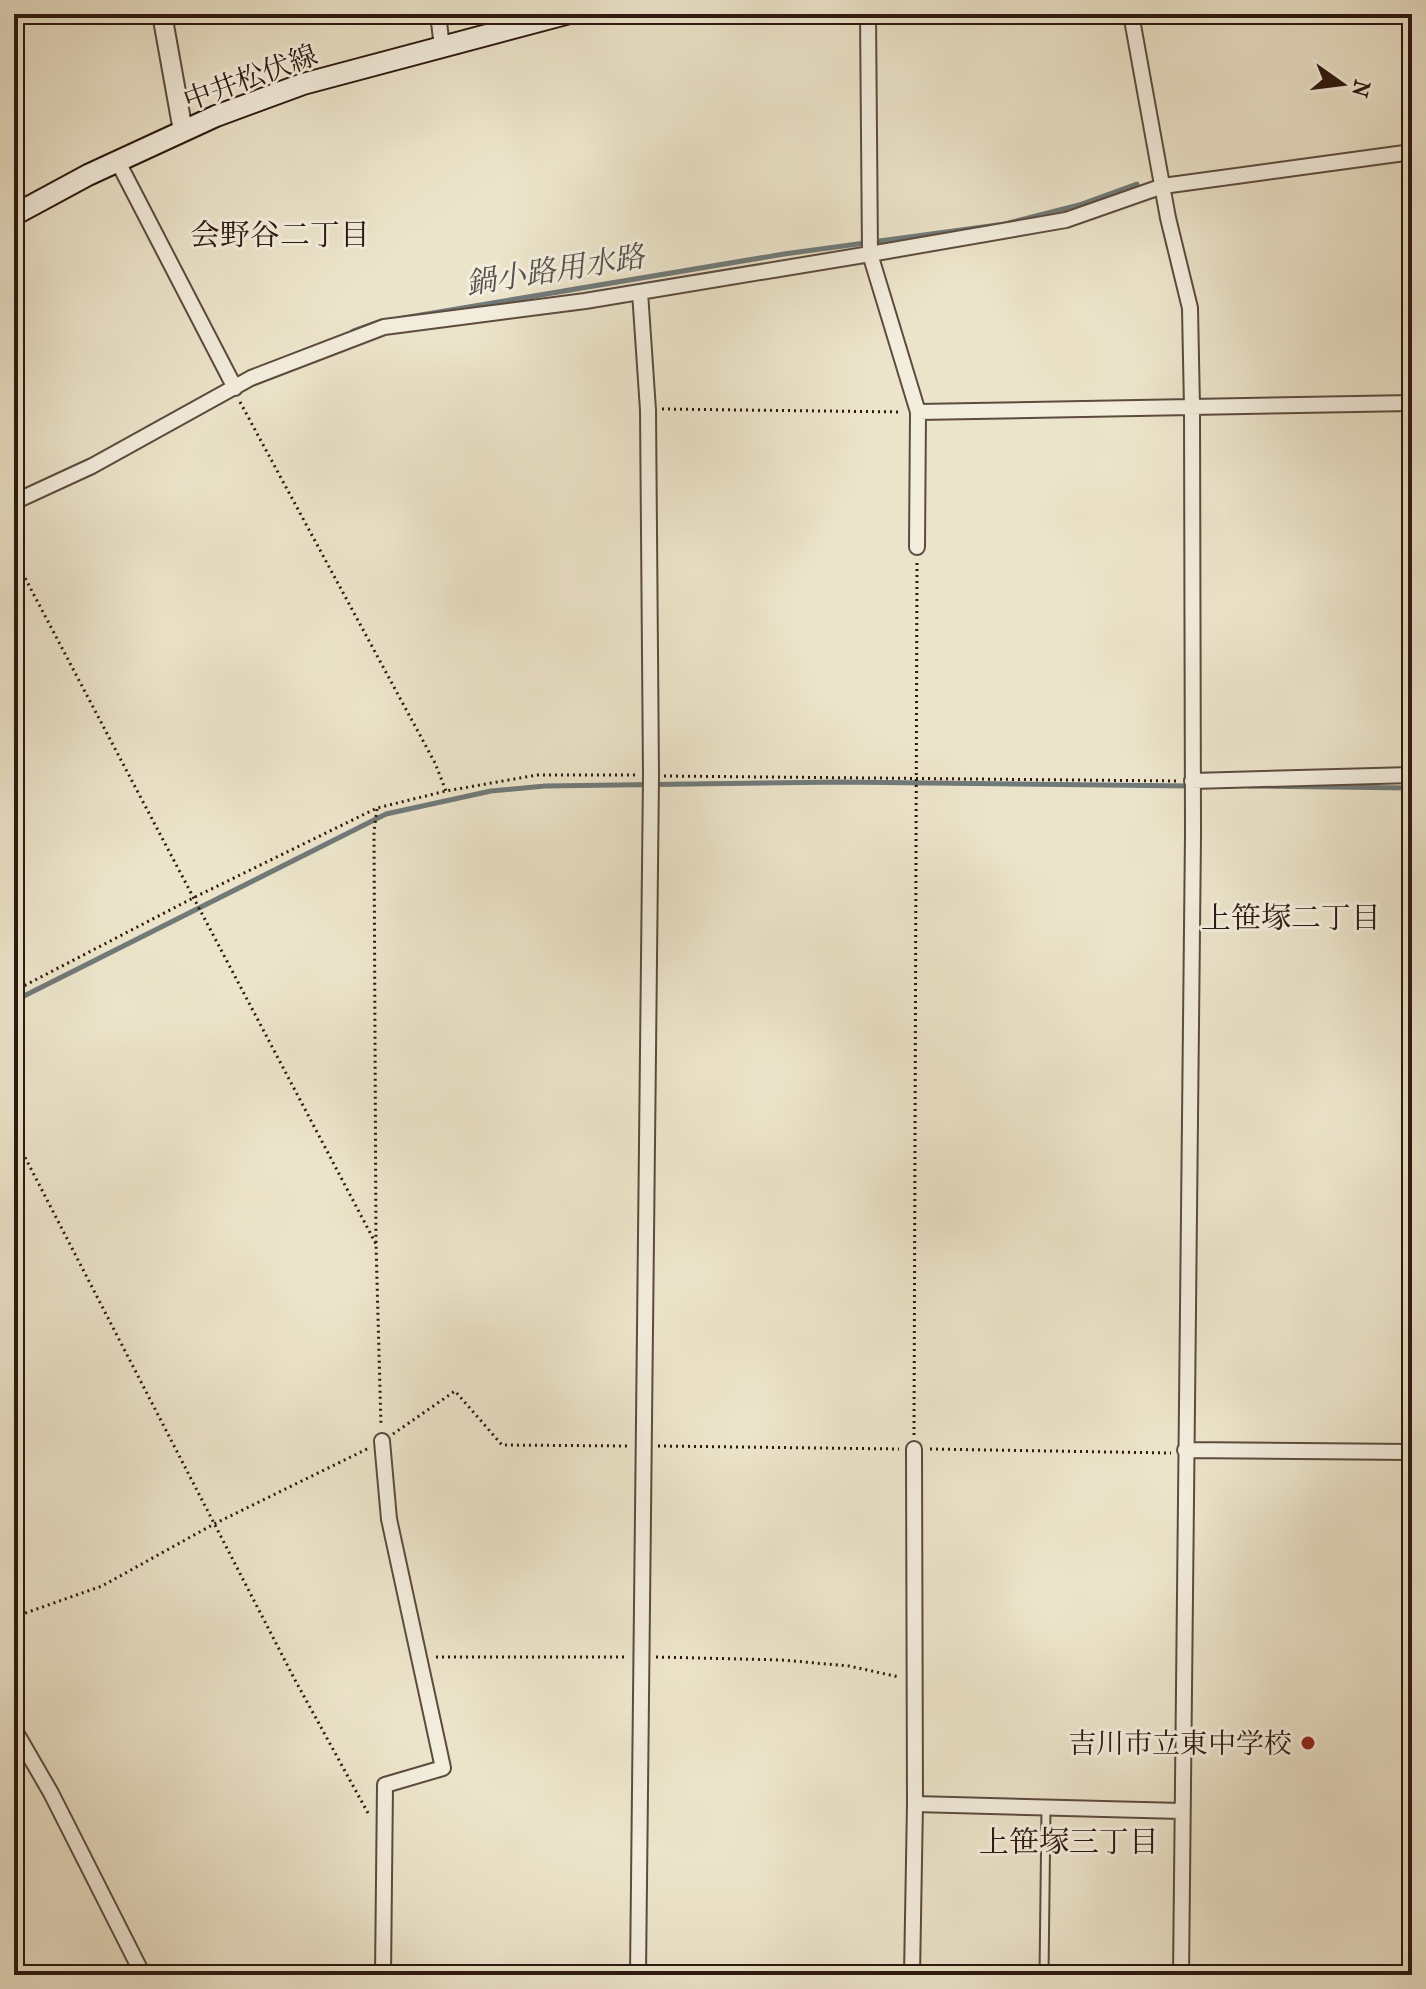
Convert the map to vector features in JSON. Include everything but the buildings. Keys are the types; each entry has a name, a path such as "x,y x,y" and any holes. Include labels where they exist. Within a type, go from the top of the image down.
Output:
{"main road":[{"name":"中井松伏線","path":"14,215 216,116 303,84 566,14"}],"street":[{"path":"162,14 183,131"},
{"path":"438,14 442,47"},
{"path":"868,14 870,254 918,412 917,547"},
{"path":"1131,14 1163,186 1190,308 1192,781 1181,1975"},
{"path":"14,502 92,466 251,378 384,327 640,292 870,254 1066,220 1163,186 1412,152"},
{"path":"118,162 235,388"},
{"path":"638,1975 651,775 648,410 640,292"},
{"path":"918,412 1412,403"},
{"path":"1192,781 1412,775"},
{"path":"382,1441 386,1504 443,1768 385,1785 383,1975"},
{"path":"912,1975 914,1449"},
{"path":"1185,1452 1412,1452"},
{"path":"14,1729 51,1793 143,1975"},
{"path":"915,1804 1182,1811"}],"lane":[{"path":"1044,1975 1046,1808"}],"path":[{"path":"235,388 241,405 435,763 446,791"},
{"path":"648,410 918,412"},
{"path":"914,1449 917,547"},
{"path":"14,557 376,1244"},
{"path":"14,991 195,897 377,808 446,791 537,775 1192,781"},
{"path":"377,808 374,831 376,1244 382,1441"},
{"path":"14,1136 295,1680 368,1813"},
{"path":"14,1613 20,1615 102,1586 214,1524 382,1441 455,1391 502,1445 1185,1452"},
{"path":"14,1626 20,1615"},
{"path":"420,1657 782,1660 849,1666 914,1680"}],"waterway":[{"name":"鍋小路用水路","path":"403,318 784,254 1005,224 1079,205 1137,184"},
{"name":"鍋小路用水路","path":"353,331 381,321"},
{"path":"14,1001 386,814 491,791 545,786 840,782 1191,786"},
{"path":"1249,786 1412,788"}],"place":[{"name":"吉川市立東中学校","path":"1308,1743"}],"district":[{"name":"会野谷二丁目","path":"280,235"},
{"name":"上笹塚二丁目","path":"1291,918"},
{"name":"上笹塚三丁目","path":"1069,1842"}]}
